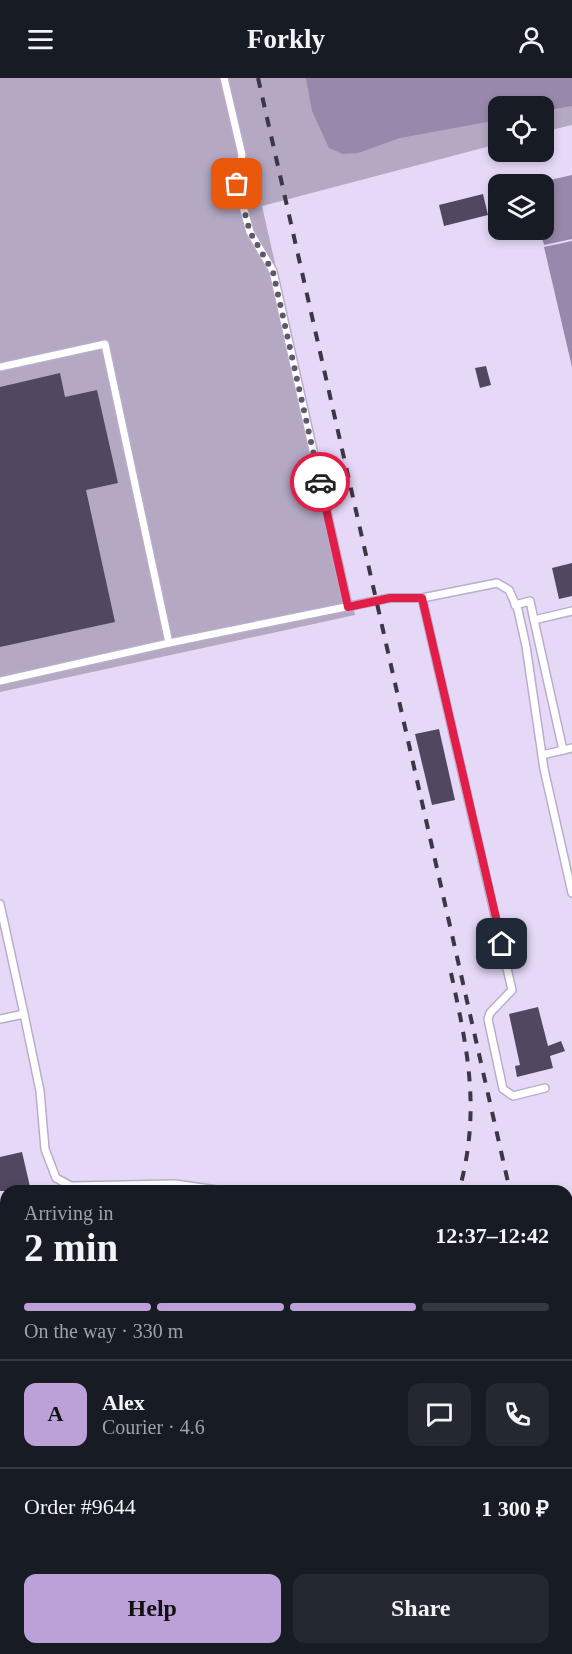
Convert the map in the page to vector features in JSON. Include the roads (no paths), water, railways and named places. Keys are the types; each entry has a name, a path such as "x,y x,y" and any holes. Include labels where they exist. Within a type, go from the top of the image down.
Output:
{"lane":[{"path":"224,78 242,155 237,176 241,199 253,239 273,272 348,607"},
{"path":"0,367 105,344 169,643"},
{"path":"0,681 169,643 390,598 422,598 497,582 509,590 526,646 542,755 572,893"},
{"path":"422,598 512,990 490,1012 488,1019 503,1089 513,1096 545,1088"},
{"path":"515,605 530,602 563,750"},
{"path":"534,620 572,611"},
{"path":"542,755 572,748"},
{"path":"0,904 39,1091 45,1149 56,1178 68,1185"},
{"path":"0,1019 24,1014"},
{"path":"122,1185 182,1185"}],"railway":[{"path":"258,78 509,1185"},
{"path":"451,973 463,1029 470,1081 469,1134 460,1185"}]}
